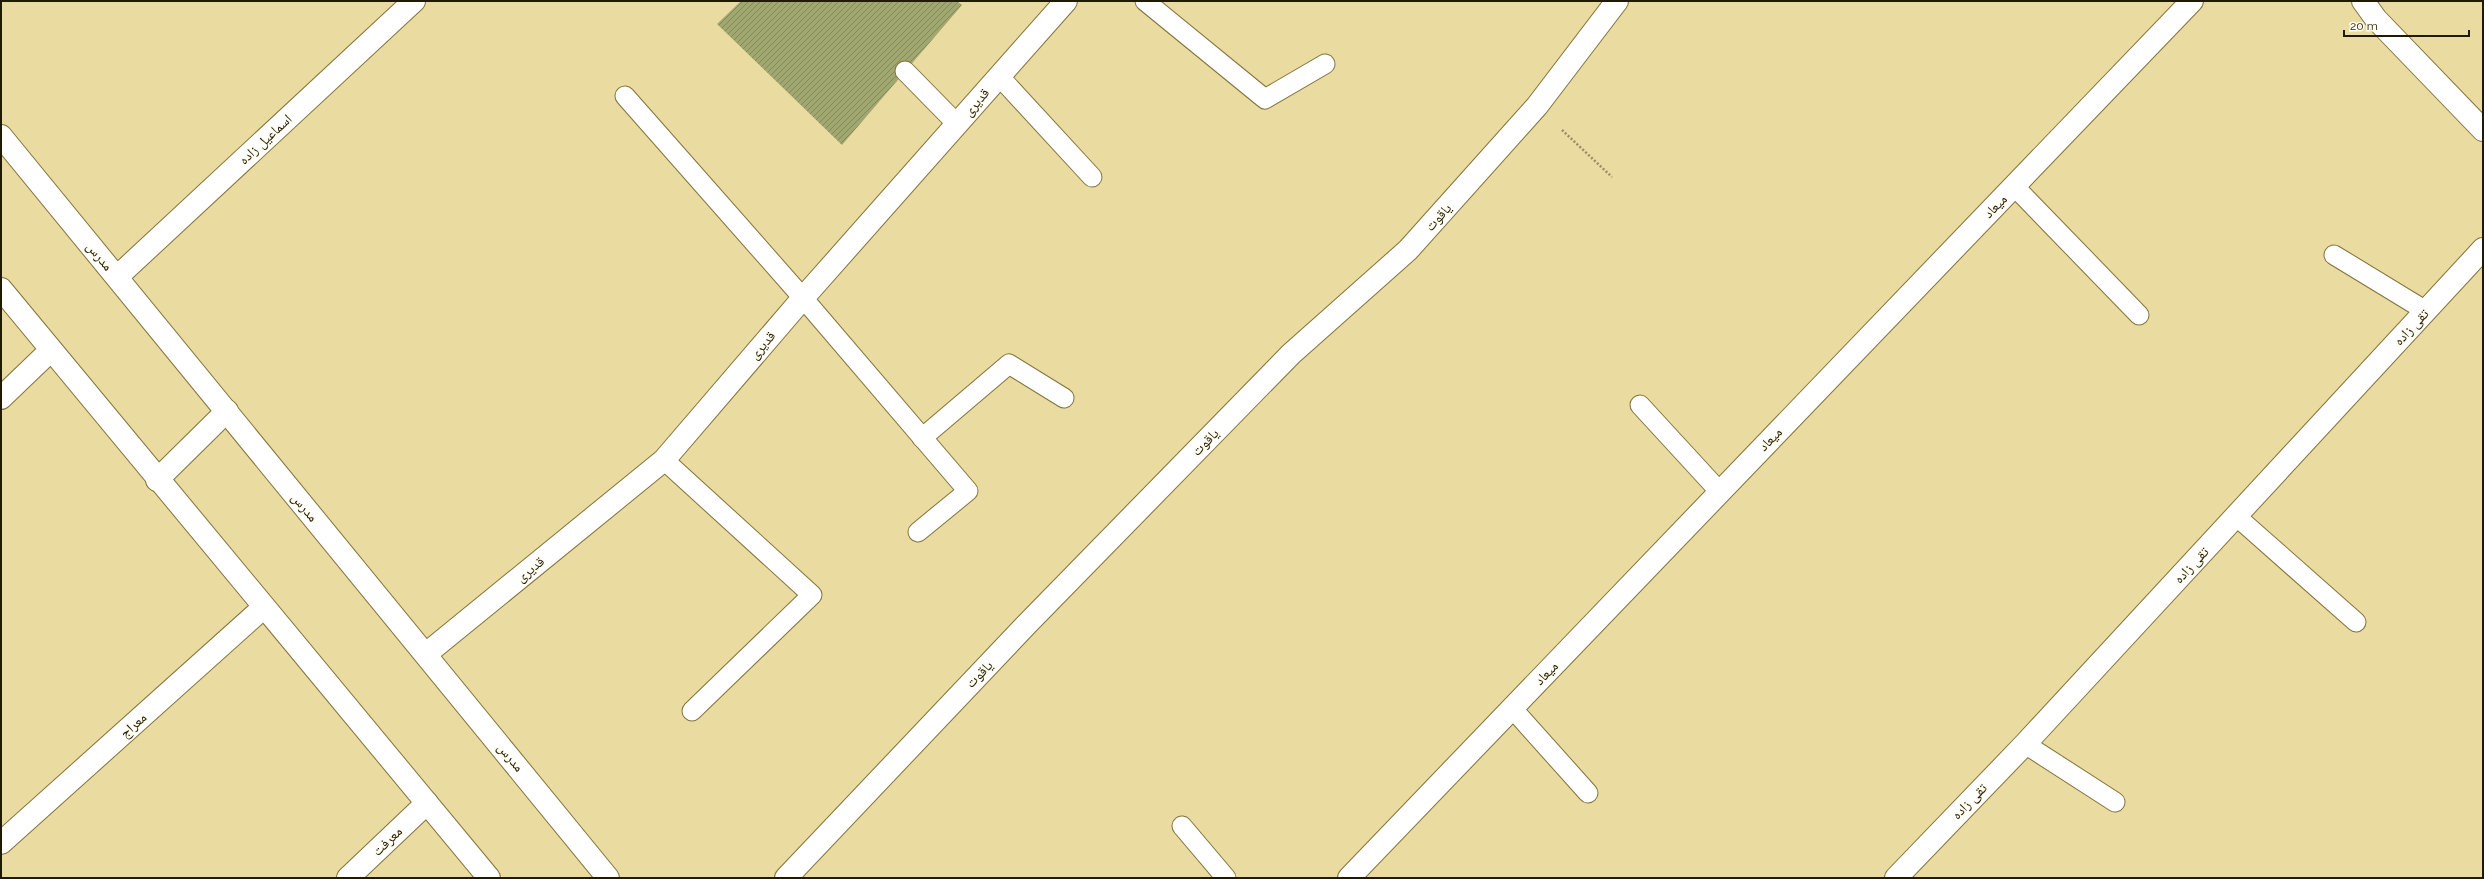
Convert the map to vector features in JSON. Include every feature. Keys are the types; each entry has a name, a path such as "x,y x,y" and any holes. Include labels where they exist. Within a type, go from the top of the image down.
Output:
{"street":[{"name":"اسماعیل زاده","path":"117,277 414,1"},
{"name":"قدیری","path":"426,654 664,460 803,298 1066,1"},
{"name":"یاقوت","path":"786,878 1022,630 1291,354 1408,250 1537,106 1617,1"},
{"name":"میعاد","path":"1349,878 2192,1"},
{"path":"2363,1 2376,19 2483,130"},
{"name":"مدرس","path":"1,136 608,878"},
{"name":"تقی زاده","path":"1896,878 2025,744 2483,249"},
{"path":"1,289 156,480 264,607 489,878"},
{"path":"1,398 51,350"},
{"path":"156,480 227,411"},
{"name":"معراج","path":"1,843 264,607"},
{"name":"معرفت","path":"348,878 427,803"}],"lane":[{"path":"1145,1 1265,98 1325,64"},
{"path":"905,71 957,124"},
{"path":"999,76 1092,177"},
{"path":"625,96 803,298 968,491 918,532"},
{"path":"2014,186 2139,315"},
{"path":"2334,255 2426,311"},
{"path":"922,438 1009,364 1064,398"},
{"path":"1640,405 1720,492"},
{"path":"664,460 812,595 692,711"},
{"path":"2236,516 2356,622"},
{"path":"1512,708 1588,793"},
{"path":"2025,744 2115,802"},
{"path":"1182,826 1226,878"}],"path":[{"path":"1537,106 1612,177"}],"building":[{"path":"741,1 957,1 962,5 842,145 717,24"}]}
